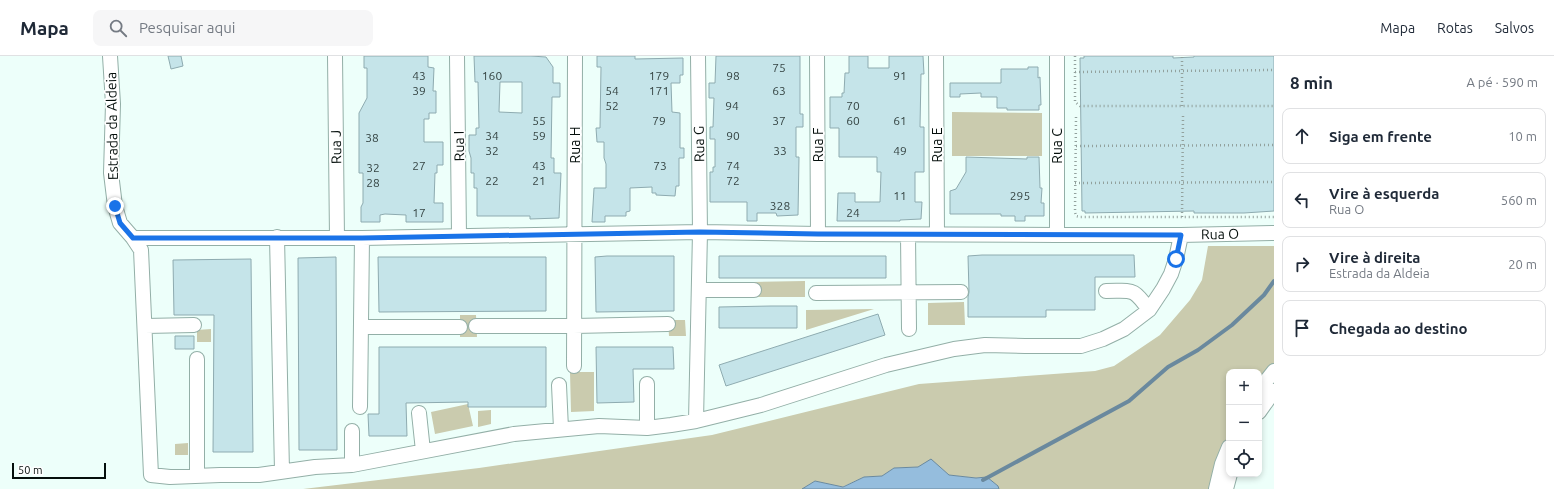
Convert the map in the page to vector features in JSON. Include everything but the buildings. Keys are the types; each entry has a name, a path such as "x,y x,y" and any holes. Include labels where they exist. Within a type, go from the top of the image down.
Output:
{"street":[{"name":"Estrada da Aldeia","path":"110,56 113,104 111,173 115,206 120,223 141,250 145,326 146,391 152,482"},
{"name":"Rua J","path":"335,56 337,238"},
{"name":"Rua I","path":"457,56 460,235"},
{"name":"Rua H","path":"574,366 575,56"},
{"name":"Rua G","path":"696,421 700,232 698,56"},
{"name":"Rua F","path":"817,56 818,234"},
{"name":"Rua E","path":"936,56 937,234"},
{"name":"Rua C","path":"1056,56 1057,235"},
{"name":"Rua O","path":"133,238 362,238 460,235 575,235 700,232 908,235 1181,235 1274,233"},
{"path":"908,235 909,329"},
{"path":"152,482 170,477 259,474 352,465 514,434 599,426 647,428 696,421 761,405 886,365 954,348 985,345 1081,346 1103,339 1124,329 1148,310 1163,289 1171,274 1181,235"},
{"path":"277,237 282,471"},
{"path":"360,408 362,238"},
{"path":"699,290 754,290"},
{"path":"1106,290 1134,292 1139,295 1148,310"},
{"path":"816,293 961,292"},
{"path":"476,326 668,324"},
{"path":"145,326 194,325"},
{"path":"361,327 460,327"},
{"path":"197,358 197,476"},
{"path":"1262,386 1274,370"},
{"path":"646,384 647,428"},
{"path":"559,385 561,429"},
{"path":"1262,408 1274,391"},
{"path":"419,413 423,451"},
{"path":"352,431 352,465"},
{"path":"1216,489 1226,454"},
{"path":"1226,489 1229,477"}],"path":[{"path":"1074,56 1075,102 1080,106 1274,106"},
{"path":"1182,56 1182,106"},
{"path":"1075,72 1274,70"},
{"path":"1182,217 1183,116"},
{"path":"1076,117 1076,216 1080,218 1274,217"},
{"path":"1076,146 1274,145"},
{"path":"1075,183 1274,182"}],"green space":[{"path":"952,112 1042,113 1042,156 952,156"},
{"path":"1208,246 1274,246 1274,371 1262,386 1262,369 1226,369 1226,457 1216,489 999,489 998,486 987,477 976,478 949,475 931,460 918,467 894,468 882,476 864,477 842,487 815,481 802,489 303,489 479,468 712,435 919,384 1095,371 1114,366 1160,335 1190,300 1202,280"},
{"path":"805,281 805,297 754,297 754,282"},
{"path":"964,302 965,325 928,325 928,303"},
{"path":"874,309 806,330 806,310"},
{"path":"460,315 476,315 477,337 460,337"},
{"path":"668,320 685,320 686,336 669,336"},
{"path":"211,329 211,342 197,342 197,330"},
{"path":"570,372 594,372 594,411 571,412"},
{"path":"468,404 473,426 435,434 431,412"},
{"path":"491,410 491,424 478,427 478,411"},
{"path":"188,443 188,455 175,455 175,444"}],"water":[{"path":"931,459 949,475 976,478 987,477 998,486 999,489 802,489 815,481 843,487 864,477 882,476 894,468 918,467"}],"waterway":[{"path":"983,480 1129,401 1168,367 1198,350 1232,325 1264,295 1274,281"}],"route":[{"path":"115,206 120,223 133,238 362,238 460,235 575,235 700,232 908,235 1181,235 1176,259"}]}
